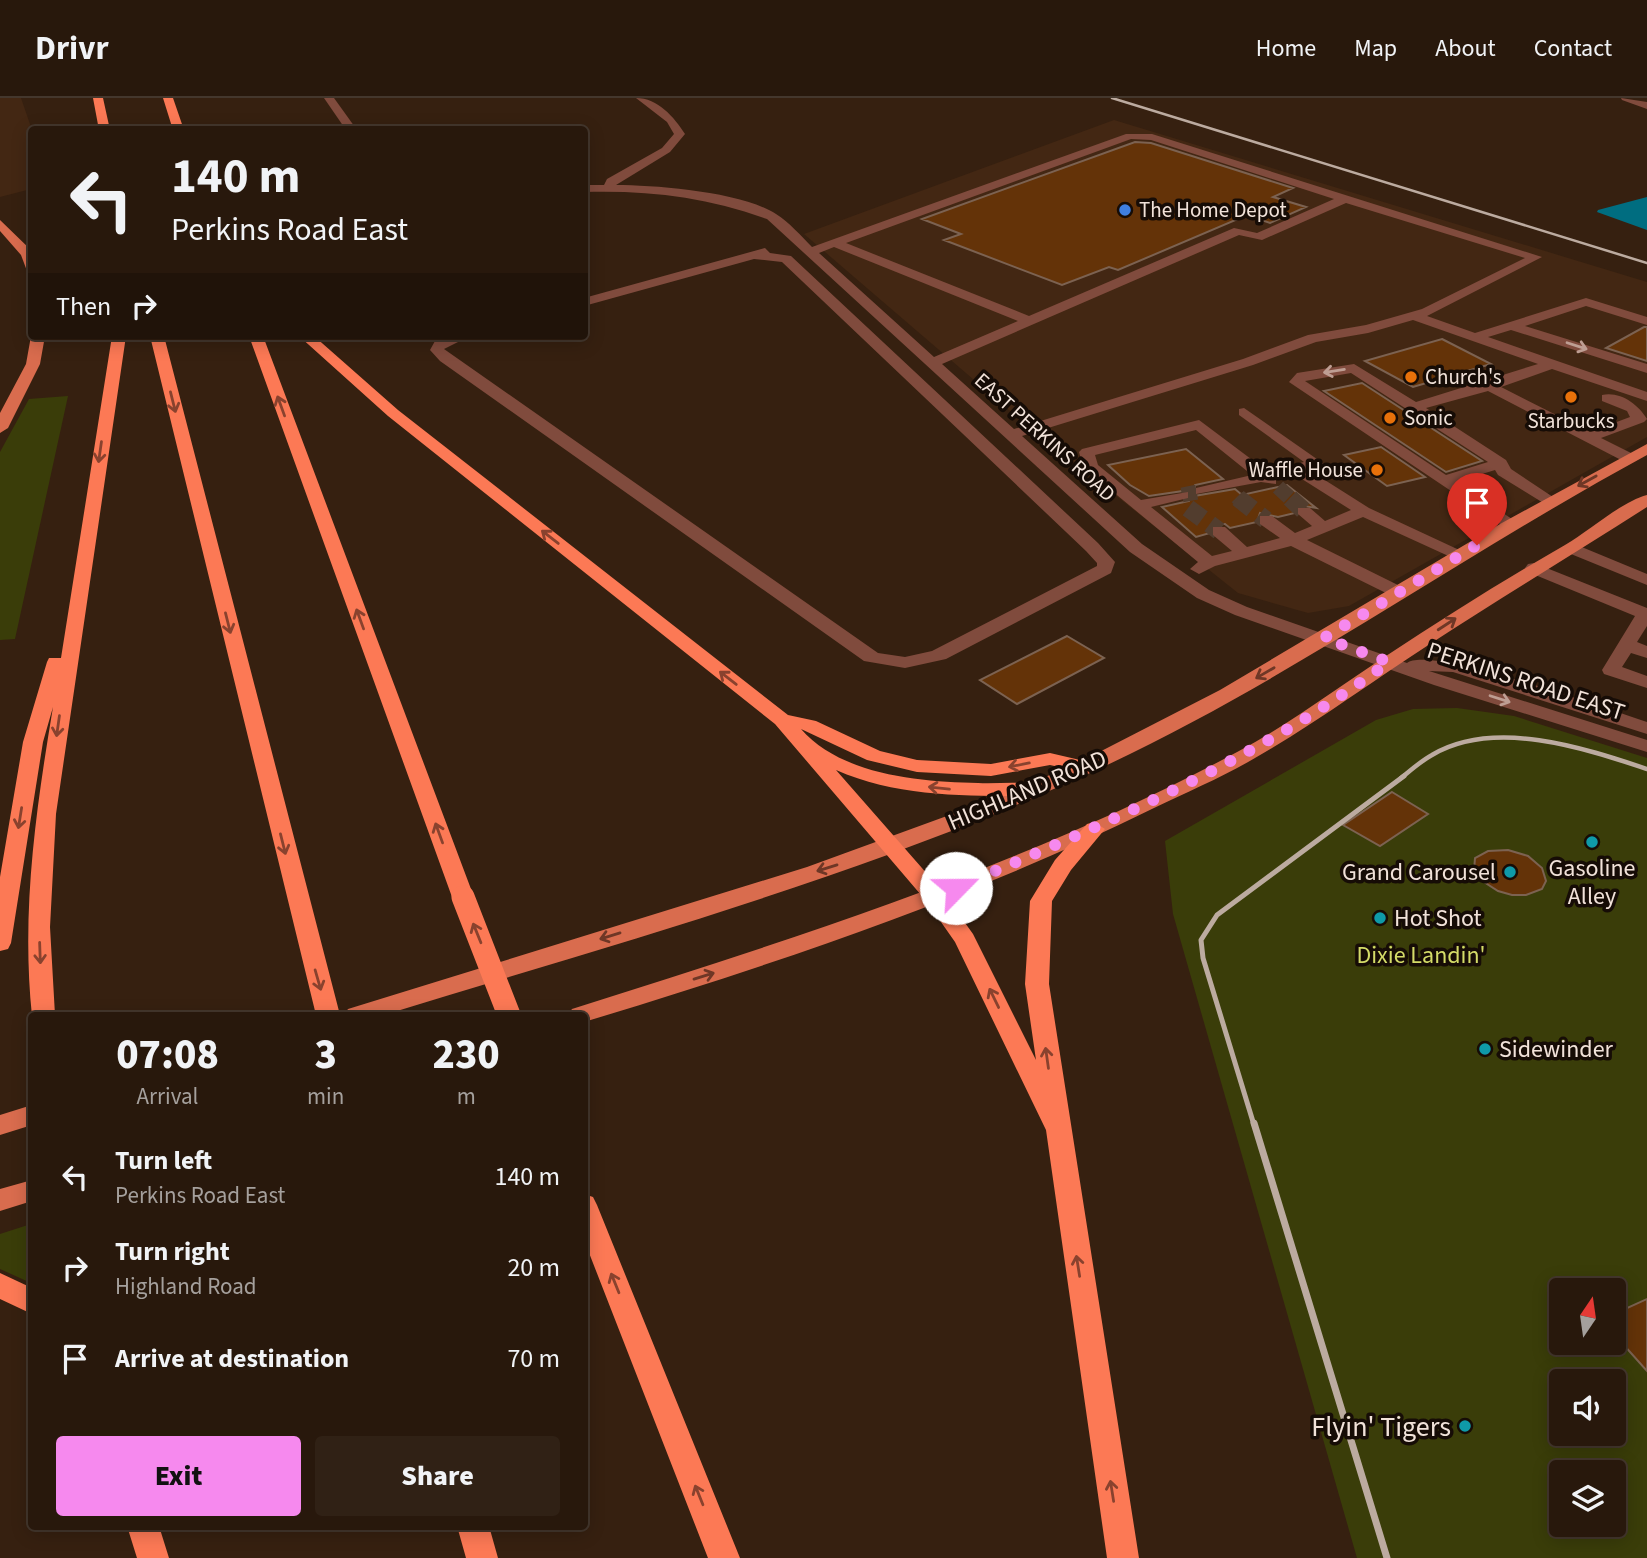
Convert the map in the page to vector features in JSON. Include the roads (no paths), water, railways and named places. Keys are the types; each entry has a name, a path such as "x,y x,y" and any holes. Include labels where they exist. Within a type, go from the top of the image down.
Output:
{"highway":[{"path":"97,98 104,126"},
{"path":"168,98 178,126"},
{"path":"43,1012 39,927 47,801 119,340"},
{"path":"158,340 327,1012"},
{"path":"257,340 508,1012"},
{"path":"311,340 393,413 782,720 934,897 965,940 1056,1125"},
{"path":"0,943 33,742 79,586"},
{"path":"782,720 809,725 874,756 917,766 991,770 1050,759 1086,767"},
{"path":"808,749 860,773 917,786 964,790 1031,790"},
{"path":"1094,829 1063,865 1041,901 1037,984 1056,1125 1123,1558"},
{"path":"588,1215 723,1558"},
{"path":"0,1284 28,1300"},
{"path":"144,1530 153,1558"},
{"path":"474,1530 482,1558"}],"main road":[{"path":"0,224 28,257"},
{"path":"0,428 33,364 37,340"},
{"name":"HIGHLAND ROAD","path":"366,1012 892,848 1086,767 1179,720 1324,638 1509,525 1647,449"},
{"path":"588,1012 782,951 934,897 1094,829 1246,755 1334,702 1389,662 1647,499"},
{"path":"0,1125 28,1116"},
{"path":"0,1200 28,1191"}],"street":[{"path":"329,98 349,126"},
{"path":"588,189 609,189 611,181 666,150 680,134 671,120 641,98"},
{"path":"1626,98 1647,106"},
{"path":"588,301 752,255 834,243 1130,136 1152,137 1536,257 1453,302 1414,316 1313,338 1248,362 1011,435"},
{"name":"EAST PERKINS ROAD","path":"609,189 637,189 710,200 753,209 771,216 1136,548 1181,580 1241,611 1324,638"},
{"path":"932,363 1238,231 1258,237 1345,198"},
{"path":"834,243 1030,321"},
{"path":"452,340 440,344 437,349 464,372 871,657 895,665 929,659 1105,569 1106,562 1092,547 786,259 752,255"},
{"path":"1475,337 1586,302 1647,321"},
{"path":"1414,316 1647,397"},
{"path":"1512,326 1647,369"},
{"path":"1415,407 1489,386 1551,364"},
{"path":"1509,525 1296,382 1302,376 1354,368 1500,463 1504,472 1551,501"},
{"path":"1531,371 1633,408 1639,419 1597,433 1592,439"},
{"path":"1489,386 1629,458"},
{"path":"1202,491 1316,464 1244,412"},
{"path":"1209,562 1091,467 1087,452 1199,425 1278,487"},
{"path":"1444,481 1500,463"},
{"path":"1296,469 1363,511 1461,555"},
{"path":"1223,486 1237,496"},
{"path":"1139,505 1181,500"},
{"path":"1304,511 1323,527"},
{"path":"1181,580 1209,562 1293,540 1363,511"},
{"path":"1266,520 1293,540 1398,592"},
{"path":"1219,531 1243,552"},
{"path":"1572,548 1647,580"},
{"path":"1534,568 1644,620 1611,670 1647,682"},
{"name":"PERKINS ROAD EAST","path":"1324,638 1389,662 1647,746"},
{"path":"1627,645 1647,652"},
{"name":"PERKINS ROAD EAST","path":"1389,662 1455,667 1647,728"}],"water":[{"path":"1647,197 1647,230 1597,212 1598,210"}],"tunnel":[{"path":"1278,487 1292,500"},
{"path":"1182,495 1202,491"},
{"path":"1238,498 1266,520"},
{"path":"1290,498 1304,511"},
{"path":"1188,508 1219,531"}],"railway":[{"path":"1112,98 1647,263"},
{"path":"1401,778 1432,755 1456,744 1483,739 1539,740 1596,753 1647,769"},
{"path":"1254,1125 1203,958 1201,940 1217,915 1404,776"},
{"path":"1254,1123 1387,1558"}],"place":[{"name":"The Home Depot","path":"1125,210"},
{"name":"Church's","path":"1411,377"},
{"name":"Starbucks","path":"1571,397"},
{"name":"Sonic","path":"1390,418"},
{"name":"Waffle House","path":"1377,470"},
{"name":"Gasoline Alley","path":"1592,842"},
{"name":"Grand Carousel","path":"1510,872"},
{"name":"Hot Shot","path":"1380,918"},
{"name":"Sidewinder","path":"1485,1049"},
{"name":"Flyin' Tigers","path":"1465,1426"}],"park label":[{"name":"Dixie Landin'","path":"1421,955"}]}
